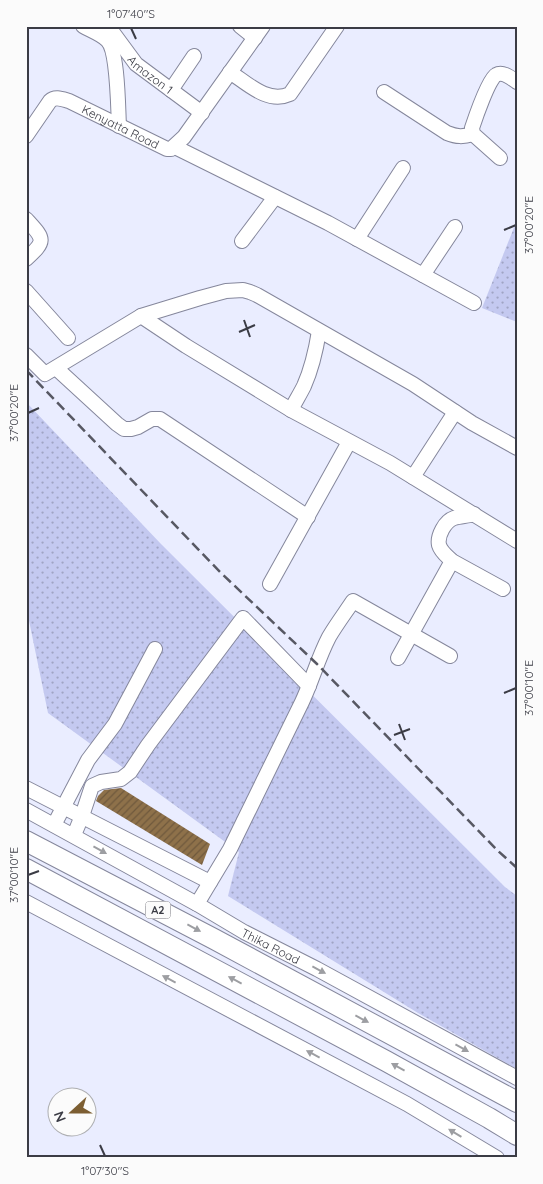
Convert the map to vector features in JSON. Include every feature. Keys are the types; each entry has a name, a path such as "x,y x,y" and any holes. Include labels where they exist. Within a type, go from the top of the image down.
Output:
{"highway":[{"name":"Thika Road","path":"26,841 223,944 517,1102"},
{"name":"A2","path":"26,868 386,1061 517,1135"}],"street":[{"path":"83,26 104,37 111,45 115,60 119,126"},
{"name":"Amazon 1","path":"108,26 136,64 202,113"},
{"path":"240,26 259,32"},
{"path":"230,72 262,93 271,97 284,97 290,94 337,26"},
{"name":"Kenyatta Road","path":"26,136 52,99 56,98 69,101 167,149 171,149 184,137 259,32"},
{"path":"171,90 194,56"},
{"path":"500,158 473,134 472,128 493,76 505,74 517,82"},
{"path":"384,92 447,133 456,137 465,137 473,134"},
{"path":"175,146 474,303"},
{"path":"357,240 403,168"},
{"path":"242,241 275,197"},
{"path":"26,219 40,234 41,242 38,248 26,259"},
{"path":"423,276 454,227"},
{"path":"26,355 45,374 141,316 226,291 243,290 257,295 412,384 472,423 517,448"},
{"path":"26,291 68,338"},
{"path":"141,316 186,346 291,410 390,463 517,540"},
{"path":"291,410 309,374 319,331"},
{"path":"56,368 116,424 124,429 138,428 152,420 160,419 308,517"},
{"path":"413,477 456,412"},
{"path":"270,584 350,442"},
{"path":"474,514 454,518 448,522 439,536 439,544 445,555 452,560 503,589"},
{"path":"398,658 452,560"},
{"path":"196,904 230,850 309,686 329,638 353,601 450,656"},
{"path":"74,836 92,786 101,782 121,779 130,772 148,744 243,618 309,686"},
{"path":"54,825 88,760 115,724 155,649"},
{"path":"26,788 210,882"},
{"name":"Thika Road","path":"26,810 244,932 318,969 517,1078"},
{"path":"26,902 407,1104 497,1158"}],"shaded area":[{"path":"517,220 517,322 482,308"},
{"path":"26,402 161,544 505,887 517,896 517,1069 418,1013 228,896 239,852 48,713 26,606"}],"building":[{"path":"121,788 210,844 202,865 96,801 104,790"}],"railway":[{"path":"26,370 220,572 317,664 497,850 517,868"}]}
